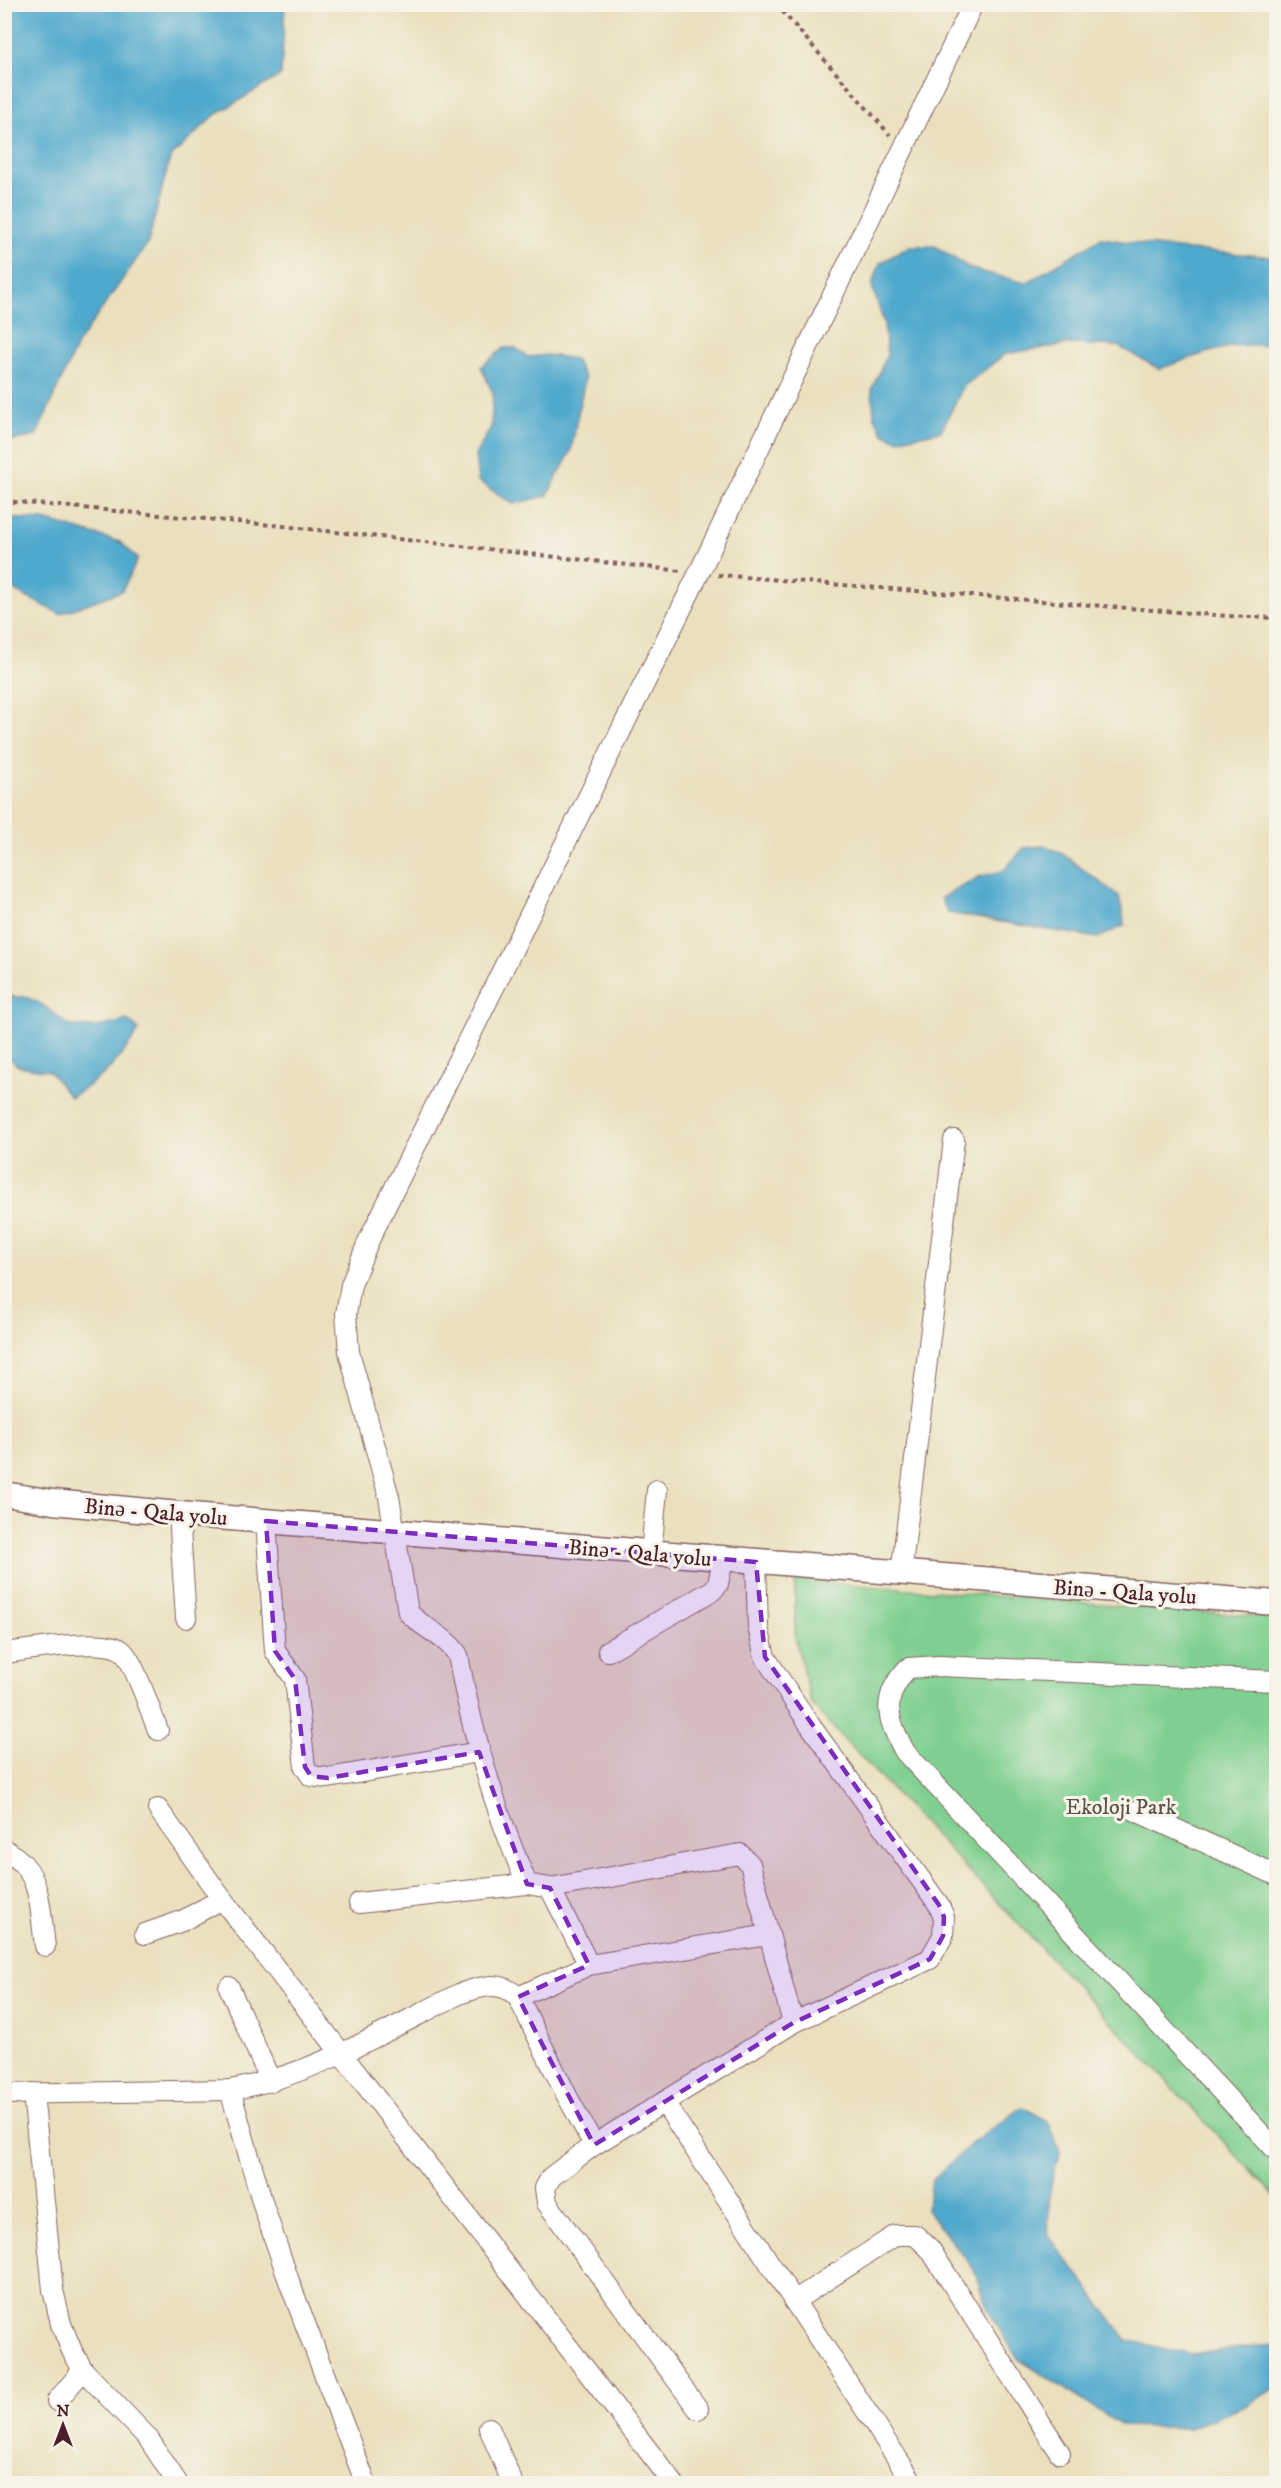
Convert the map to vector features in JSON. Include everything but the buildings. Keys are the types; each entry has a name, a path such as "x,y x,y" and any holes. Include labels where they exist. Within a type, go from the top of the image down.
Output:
{"main road":[{"name":"Binə - Qala yolu","path":"4,1494 53,1502 179,1514 1276,1603"}],"street":[{"path":"527,1884 479,1752 458,1656 453,1647 418,1623 408,1612 389,1497 349,1352 346,1314 351,1285 368,1242 699,573 973,4"},
{"path":"901,1574 954,1140"},
{"path":"651,1553 657,1490"},
{"path":"179,1514 186,1618"},
{"path":"266,1521 275,1651 295,1679 304,1767 311,1776 328,1778 479,1752"},
{"path":"608,1651 713,1590 718,1584 723,1559"},
{"path":"698,2409 547,2203 545,2188 551,2177 594,2145 793,2023 930,1959 943,1936 945,1917 939,1905 810,1725 765,1657 759,1627 756,1562"},
{"path":"4,1653 94,1643 121,1650 133,1666 158,1730"},
{"path":"1276,1681 939,1666 908,1668 895,1682 888,1708 894,1731 905,1752 1276,2150"},
{"path":"158,1809 222,1899 674,2484"},
{"path":"1136,1811 1276,1875"},
{"path":"4,1849 22,1862 31,1875 36,1890 45,1946"},
{"path":"359,1903 527,1884 550,1888 740,1854 750,1864 793,2023"},
{"path":"550,1888 589,1965"},
{"path":"145,1934 182,1921 222,1899"},
{"path":"518,1997 589,1965 768,1935"},
{"path":"4,2094 230,2090 271,2082 340,2053 459,1994 494,1985 509,1988 518,1997 594,2145"},
{"path":"229,1987 271,2082"},
{"path":"230,2090 264,2208 290,2284 366,2484"},
{"path":"33,2093 53,2290 61,2324 83,2370 148,2438 178,2484"},
{"path":"664,2102 914,2484"},
{"path":"794,2301 896,2235 915,2235 930,2249 1060,2453"},
{"path":"57,2401 83,2370"},
{"path":"489,2428 513,2484"}],"path":[{"path":"776,4 903,150"},
{"path":"4,501 283,526 699,573 1227,616 1276,618"}],"highlighted area":[{"path":"266,1521 756,1562 765,1657 939,1905 944,1917 943,1936 930,1959 793,2023 594,2145 518,1997 589,1965 550,1888 527,1884 479,1752 328,1778 311,1776 305,1767 295,1679 275,1651"}],"green space":[{"name":"Ekoloji Park","path":"795,1580 1276,1618 1276,2197 812,1705 795,1637"}],"water":[{"path":"5,4 285,5 281,75 215,115 170,158 148,243 78,343 36,436 5,442"},
{"path":"1101,238 1177,249 1276,257 1276,348 1262,345 1232,347 1202,354 1159,369 1118,346 1069,344 1005,354 963,387 941,431 897,440 883,433 874,415 872,389 887,355 884,323 872,286 880,263 910,246 935,246 971,269 1026,283"},
{"path":"504,348 516,348 528,357 548,355 575,359 585,378 571,451 547,496 513,504 478,481 475,455 491,427 493,393 481,367"},
{"path":"5,518 45,520 120,542 138,559 122,591 60,614 19,593 5,583"},
{"path":"1045,846 1061,853 1119,896 1125,925 1098,938 948,913 941,898 979,877 1003,871 1024,848"},
{"path":"5,981 11,997 26,997 41,1004 70,1026 99,1027 127,1020 139,1030 109,1068 92,1083 70,1097 49,1071 18,1066 5,1054"},
{"path":"1023,2107 1049,2122 1060,2152 1050,2185 1048,2235 1127,2340 1192,2355 1276,2345 1276,2387 1248,2405 1190,2428 1122,2426 1017,2358 988,2310 973,2268 927,2210 932,2181 971,2144"}]}
